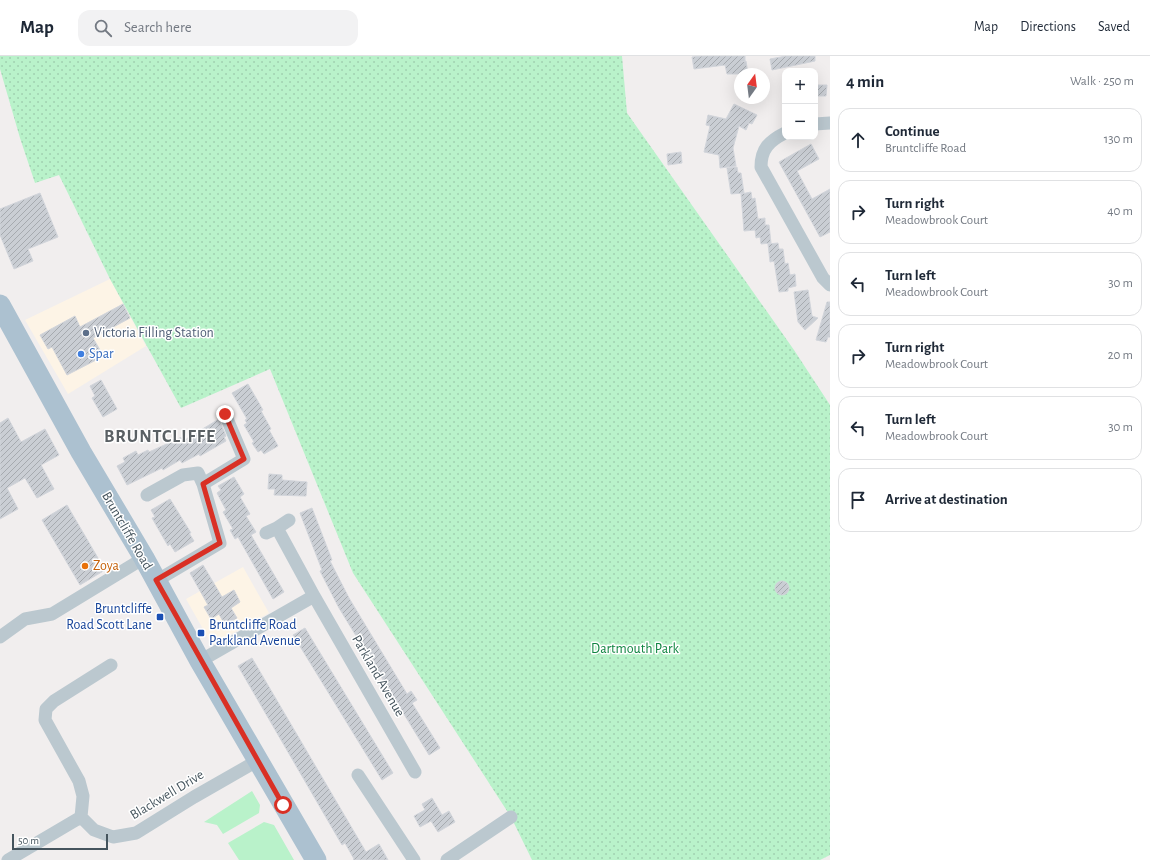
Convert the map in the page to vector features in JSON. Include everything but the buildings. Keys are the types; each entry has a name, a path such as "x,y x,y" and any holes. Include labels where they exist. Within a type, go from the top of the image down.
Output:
{"main road":[{"name":"Bruntcliffe Road","path":"2,315 144,558 200,661 316,860"}],"street":[{"path":"818,124 830,123"},
{"path":"782,134 772,139 765,147 761,156 761,167 823,278 830,285"},
{"path":"203,484 244,459 225,414"},
{"path":"147,495 183,475 198,473 203,484 220,543 156,580"},
{"name":"Parkland Avenue","path":"289,520 271,531 314,596 415,772"},
{"path":"0,637 25,619 52,614 144,558"},
{"path":"200,661 314,596"},
{"path":"8,860 81,817 83,796 79,781 44,720 46,709 54,701 111,665"},
{"name":"Blackwell Drive","path":"81,817 94,830 114,837 136,833 194,797 258,761"},
{"path":"358,774 414,860"},
{"path":"447,860 511,817"},
{"path":"0,853 4,860"}],"shaded area":[{"name":"Victoria Filling Station","path":"110,279 146,346 68,394 25,320"},
{"path":"243,567 269,613 212,645 186,599"}],"green space":[{"name":"Dartmouth Park","path":"0,56 622,56 627,113 794,350 830,405 830,855 820,860 532,860 511,817 353,573 270,369 181,408 110,279 59,175 35,183 0,69"},
{"path":"252,791 260,805 259,813 223,834 217,825 204,822"},
{"path":"264,822 274,825 294,860 239,860 228,843"}],"place":[{"name":"Victoria Filling Station","path":"86,333"},
{"name":"Spar","path":"81,354"},
{"name":"Zoya","path":"85,566"},
{"name":"Bruntcliffe Road Scott Lane","path":"160,617"},
{"name":"Bruntcliffe Road Parkland Avenue","path":"201,633"}],"district":[{"name":"BRUNTCLIFFE","path":"160,437"}],"route":[{"path":"225,414 244,459 203,484 220,543 156,580 200,661 283,805"}]}
